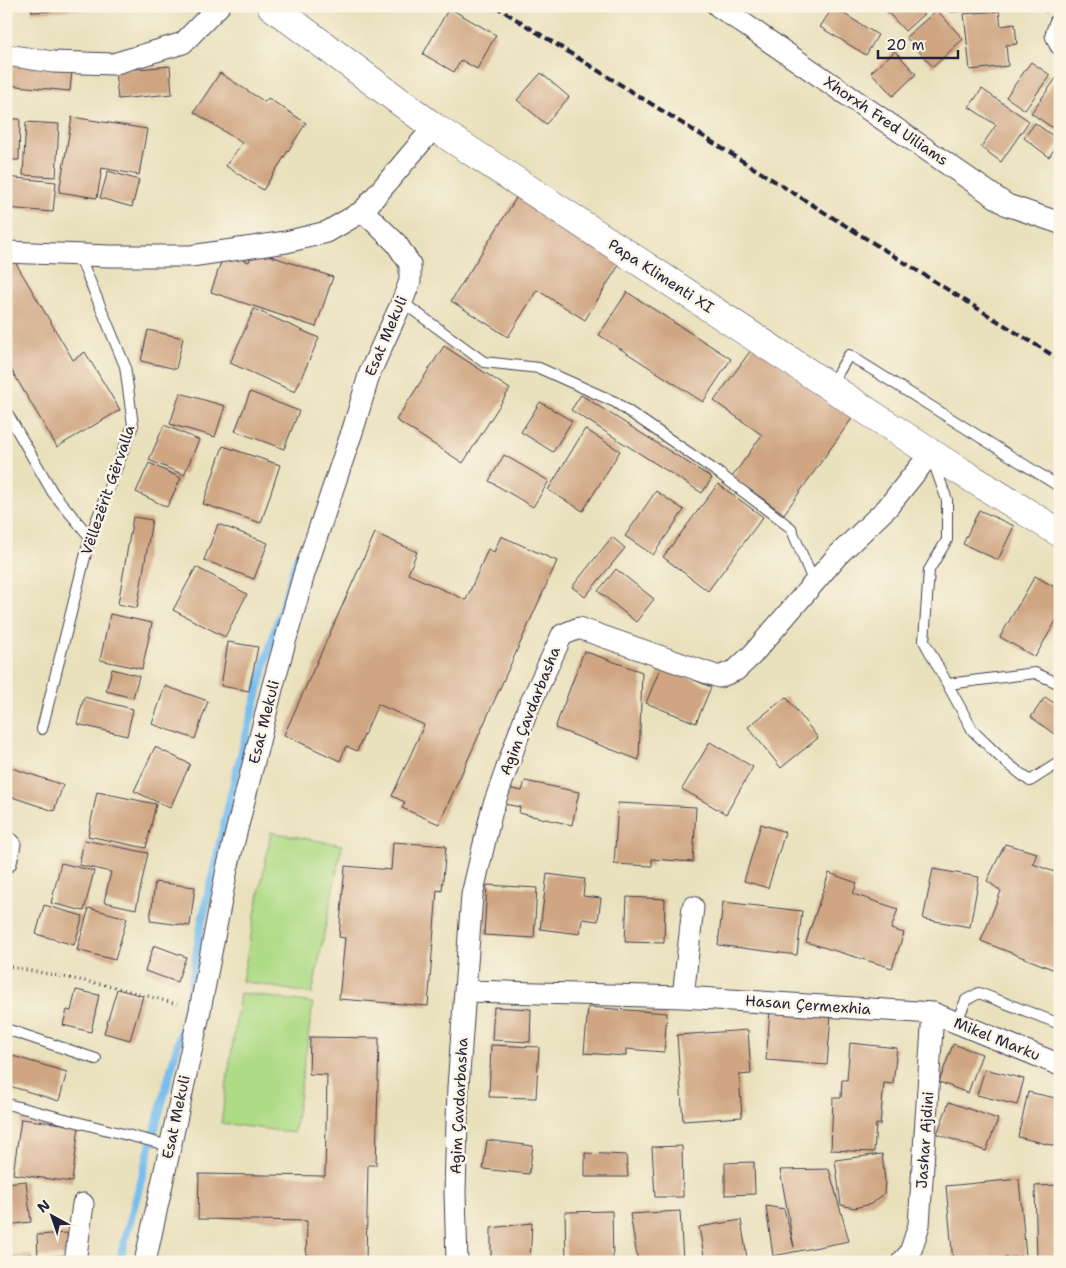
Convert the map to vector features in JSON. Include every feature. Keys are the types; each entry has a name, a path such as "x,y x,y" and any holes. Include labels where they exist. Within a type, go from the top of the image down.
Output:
{"street":[{"path":"6,55 53,62 112,64 183,43 219,6"},
{"name":"Papa Klimenti XI","path":"271,6 434,127 930,453 1060,533"},
{"name":"Xhorxh Fred Uiliams","path":"718,6 1007,205 1060,223"},
{"path":"6,252 191,256 286,242 327,232 363,211 434,127"},
{"name":"Esat Mekuli","path":"145,1262 166,1146 227,869 275,676 304,574 354,426 370,372 410,281 410,264 396,243 363,211"},
{"name":"Agim Çavdarbasha","path":"457,1262 455,1192 458,1087 467,991 472,895 492,810 527,711 562,635 579,628 718,677 736,670 752,655 838,555 887,508 930,453"},
{"path":"683,997 693,907"},
{"name":"Hasan Çermexhia","path":"467,991 683,997 933,1014"},
{"name":"Mikel Marku","path":"933,1014 1060,1065"},
{"name":"Jashar Ajdini","path":"902,1262 910,1253 919,1225 933,1014"},
{"path":"75,1262 83,1204"}],"lane":[{"name":"Vëllezërit Gërvalla","path":"42,729 90,537 133,424 125,366 79,255"},
{"path":"402,302 484,362 539,368 615,402 720,474 791,528 814,583"},
{"path":"830,386 849,355 1060,488"},
{"path":"6,411 52,493 90,537"},
{"path":"930,453 947,500 947,540 929,570 924,641 974,731 1002,760 1030,781 1060,762"},
{"path":"948,684 1035,673 1060,684"},
{"path":"956,1023 966,1000 979,993 1060,1024"},
{"path":"6,1029 96,1059"},
{"path":"7,1104 166,1146"}],"path":[{"path":"6,966 111,986 176,1004"}],"green space":[{"path":"271,832 342,845 312,994 242,981"},
{"path":"240,993 313,1003 294,1133 221,1123"}],"building":[{"path":"31,6 102,6 100,9 32,12"},
{"path":"882,6 921,6 926,12 905,31"},
{"path":"949,6 995,6 995,10 949,12"},
{"path":"1030,6 1050,6 1050,10"},
{"path":"833,7 878,35 866,55 820,27"},
{"path":"449,8 496,35 477,69 461,60 454,72 423,54"},
{"path":"937,10 963,39 933,67 906,37"},
{"path":"999,11 1001,26 1015,24 1017,44 1006,45 1008,66 970,70 964,14"},
{"path":"895,51 916,74 893,96 871,72"},
{"path":"1031,62 1050,75 1025,110 1006,97"},
{"path":"6,64 72,70 70,91 6,85"},
{"path":"170,66 172,94 118,99 115,71"},
{"path":"220,73 265,102 268,98 306,123 263,190 226,166 242,143 194,112"},
{"path":"541,73 569,97 546,124 517,100"},
{"path":"1060,73 1060,133 1031,113"},
{"path":"982,89 1029,121 1001,162 981,147 996,125 969,107"},
{"path":"72,117 147,129 139,175 102,168 97,198 59,192"},
{"path":"6,119 20,119 19,160 6,160"},
{"path":"26,122 59,124 56,177 23,175"},
{"path":"1035,123 1060,141 1049,157 1024,138"},
{"path":"108,171 139,180 132,207 100,198"},
{"path":"6,177 56,182 53,212 6,208"},
{"path":"518,195 622,260 585,320 537,290 508,337 451,301"},
{"path":"253,250 333,277 316,327 211,292 224,253 249,262"},
{"path":"11,255 73,360 85,352 120,410 57,447 6,361 6,258"},
{"path":"627,292 731,359 703,402 599,335"},
{"path":"254,309 319,338 295,392 230,363"},
{"path":"148,330 183,338 176,369 141,361"},
{"path":"444,346 510,389 463,463 396,420"},
{"path":"754,346 853,417 784,514 732,477 762,435 714,401"},
{"path":"250,392 299,411 284,449 235,431"},
{"path":"180,393 225,406 215,437 170,424"},
{"path":"581,395 712,478 702,493 571,410"},
{"path":"540,402 572,421 553,452 521,432"},
{"path":"164,425 199,440 184,475 149,460"},
{"path":"585,429 620,451 583,511 548,490"},
{"path":"223,446 280,465 261,523 203,504"},
{"path":"504,455 549,481 533,507 489,481"},
{"path":"149,463 181,478 167,507 136,492"},
{"path":"718,484 763,517 708,591 663,557"},
{"path":"656,491 684,510 653,555 625,536"},
{"path":"979,510 1014,526 998,560 963,544"},
{"path":"133,517 152,520 137,608 118,604"},
{"path":"218,524 268,543 254,579 204,560"},
{"path":"375,533 417,552 408,574 466,600 488,549 494,552 501,536 557,561 439,824 402,808 405,802 392,796 424,725 378,704 357,751 346,746 340,761 284,735"},
{"path":"612,537 625,548 585,597 572,587"},
{"path":"196,567 247,594 225,637 173,610"},
{"path":"616,569 654,599 636,622 598,591"},
{"path":"1035,576 1060,590 1060,614 1035,657 1000,637"},
{"path":"110,614 152,623 142,669 100,660"},
{"path":"228,642 258,647 249,691 221,686"},
{"path":"584,651 642,672 639,760 555,728"},
{"path":"661,666 711,687 696,723 646,703"},
{"path":"112,669 139,676 133,698 106,691"},
{"path":"165,686 208,701 195,739 152,724"},
{"path":"84,697 133,709 127,736 77,724"},
{"path":"786,697 818,738 781,768 748,727"},
{"path":"1045,697 1060,707 1060,725 1054,734 1031,717"},
{"path":"710,742 753,767 726,814 682,789"},
{"path":"155,747 190,764 170,808 134,791"},
{"path":"6,766 63,785 54,811 6,795"},
{"path":"525,781 579,792 572,825 519,813 520,807 504,804 507,788 522,791"},
{"path":"97,792 156,804 146,848 88,836"},
{"path":"618,803 696,807 693,862 652,859 652,866 614,864"},
{"path":"761,824 785,832 768,888 744,881"},
{"path":"84,840 148,853 136,909 104,902 111,872 79,865"},
{"path":"393,842 446,846 442,891 437,890 428,1006 339,999 345,938 339,937 345,866 391,870"},
{"path":"1005,844 1037,853 1033,864 1060,874 1060,972 981,941 1001,891 987,881"},
{"path":"61,863 94,871 84,911 51,903"},
{"path":"933,869 979,877 970,927 923,919"},
{"path":"829,873 857,883 853,894 898,909 891,929 904,933 892,968 806,942"},
{"path":"547,874 585,879 583,896 601,898 598,921 582,919 580,934 540,929"},
{"path":"155,882 195,887 190,926 150,921"},
{"path":"487,885 537,888 534,938 484,935"},
{"path":"627,897 665,899 664,943 625,942"},
{"path":"723,902 802,911 797,955 718,945"},
{"path":"44,905 83,916 74,945 36,934"},
{"path":"89,908 127,918 115,960 77,950"},
{"path":"154,945 186,957 177,982 145,971"},
{"path":"117,989 143,996 130,1040 104,1033"},
{"path":"76,990 99,995 91,1032 63,1025 67,1010 71,1011"},
{"path":"494,1007 531,1009 530,1042 492,1040"},
{"path":"588,1007 667,1013 664,1052 626,1049 626,1056 584,1053"},
{"path":"770,1011 831,1015 827,1065 766,1060"},
{"path":"748,1030 751,1074 739,1075 742,1117 683,1121 677,1035"},
{"path":"310,1037 379,1038 376,1165 368,1165 366,1262 306,1262 307,1221 198,1219 199,1174 325,1176 327,1075 309,1074"},
{"path":"850,1043 897,1048 893,1084 884,1083 880,1125 876,1124 874,1152 831,1150 833,1098 841,1098 842,1080 847,1080"},
{"path":"953,1044 982,1054 968,1093 939,1082"},
{"path":"491,1045 539,1047 536,1098 489,1097"},
{"path":"6,1054 67,1072 59,1101 6,1085"},
{"path":"985,1069 1024,1079 1017,1105 977,1095"},
{"path":"1028,1092 1060,1099 1059,1147 1018,1137"},
{"path":"949,1102 998,1119 986,1151 937,1134"},
{"path":"21,1119 79,1126 72,1182 13,1174"},
{"path":"487,1140 533,1146 529,1174 483,1169"},
{"path":"682,1146 683,1197 655,1197 652,1147"},
{"path":"585,1153 626,1155 628,1177 585,1177"},
{"path":"882,1154 885,1181 884,1194 871,1204 854,1208 841,1205 835,1160"},
{"path":"754,1162 755,1194 725,1195 725,1163"},
{"path":"829,1169 849,1241 773,1256 766,1206 784,1209 794,1247 780,1170"},
{"path":"1019,1179 1026,1256 953,1262 946,1186"},
{"path":"26,1181 31,1222 6,1225 6,1183"},
{"path":"1060,1185 1060,1259 1037,1260 1035,1186"},
{"path":"612,1211 613,1262 566,1262 565,1212"},
{"path":"680,1211 683,1261 638,1262 630,1214"},
{"path":"741,1220 747,1258 725,1262 705,1262 699,1227"},
{"path":"532,1223 530,1262 491,1262 491,1228"},
{"path":"67,1233 68,1255 38,1257 37,1235"},
{"path":"32,1254 33,1262 6,1262 6,1257"}],"waterway":[{"path":"119,1262 188,1006 201,925 236,773 267,657 298,555"}],"railway":[{"path":"495,6 1060,360"}]}
